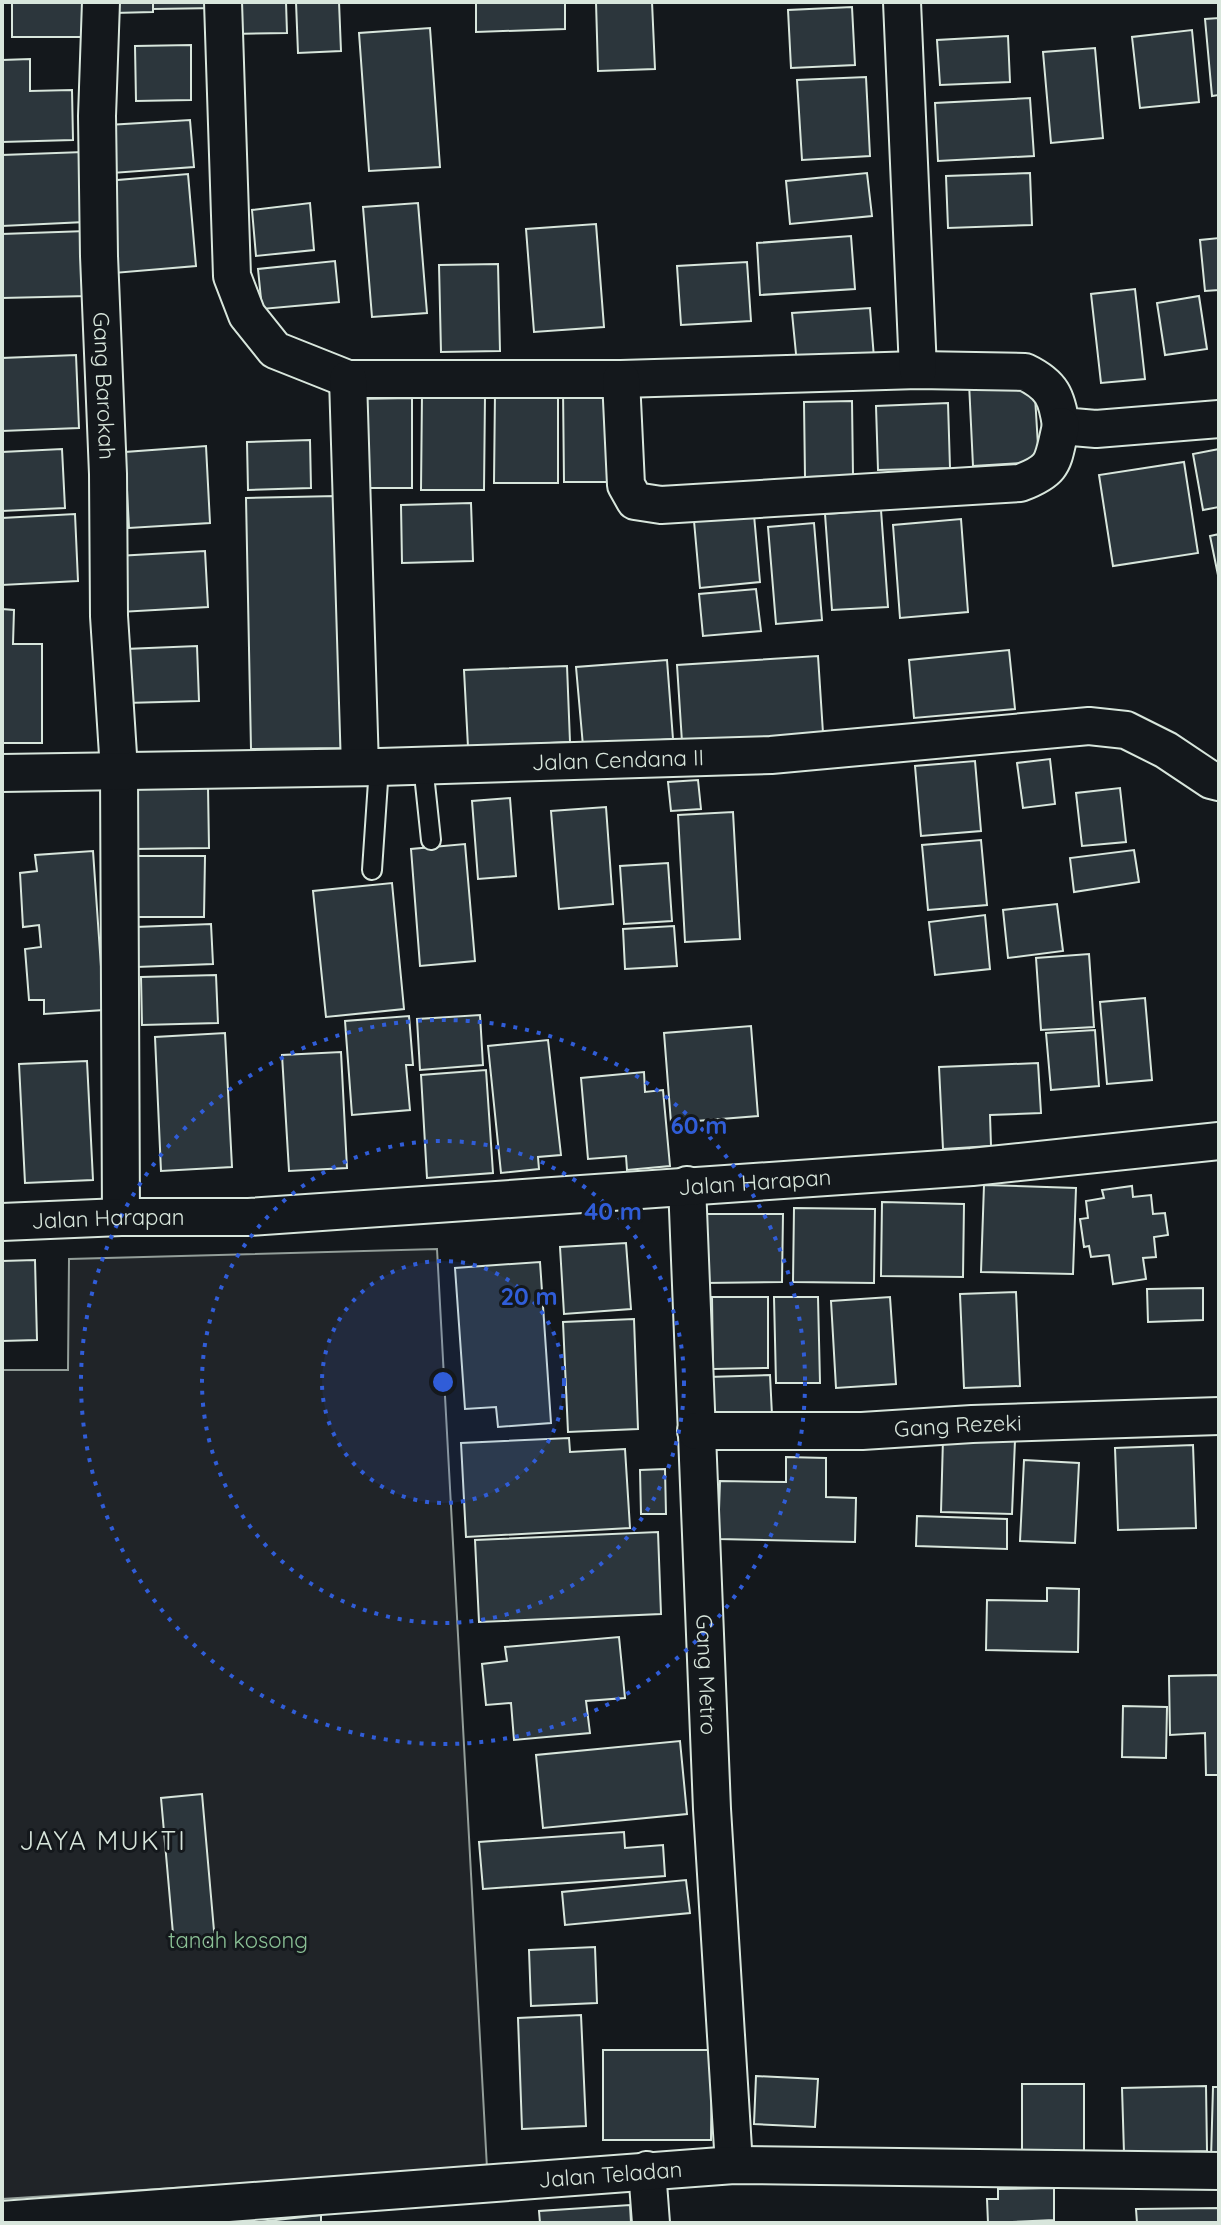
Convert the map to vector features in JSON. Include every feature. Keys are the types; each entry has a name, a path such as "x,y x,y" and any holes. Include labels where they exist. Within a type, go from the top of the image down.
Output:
{"street":[{"name":"Gang Barokah","path":"101,2 97,116 99,256 108,474 109,616 119,770 121,1217"},
{"path":"223,2 232,276 247,315 275,350 348,379 621,379 918,370 1025,372 1040,380 1057,400 1061,426 1051,467 1039,476 1020,483 661,505 635,501 626,485 621,379"},
{"path":"902,2 918,370"},
{"path":"348,379 369,767"},
{"path":"1061,426 1096,429 1219,419"},
{"name":"Jalan Cendana II","path":"2,773 369,767 771,755 1089,726 1126,730 1219,782"},
{"name":"Jalan Harapan","path":"2,1222 121,1217 249,1217 972,1167 1219,1141"},
{"name":"Gang Metro","path":"687,1185 713,1825 734,2165"},
{"name":"Gang Rezeki","path":"696,1431 862,1431 1219,1416"},
{"name":"Jalan Teladan","path":"2,2220 357,2209 647,2170 734,2165 1219,2171"},
{"path":"647,2170 651,2223"}],"lane":[{"path":"423,765 431,840"},
{"path":"369,767 372,870"}],"green space":[{"name":"tanah kosong","path":"437,1249 487,2168 2,2199 2,1370 68,1370 69,1259"}],"building":[{"path":"12,2 90,2 90,37 12,37"},
{"path":"114,2 153,2 153,12 114,13"},
{"path":"153,2 218,2 218,8 153,9"},
{"path":"231,2 286,2 287,33 231,34"},
{"path":"296,2 339,2 341,51 298,53"},
{"path":"476,2 565,2 565,29 476,32"},
{"path":"596,2 652,2 655,69 598,71"},
{"path":"852,7 855,65 791,68 788,10"},
{"path":"1219,18 1219,95 1212,96 1205,19"},
{"path":"430,28 440,167 369,171 359,33"},
{"path":"1192,30 1199,102 1140,108 1132,37"},
{"path":"1008,36 1010,82 940,85 937,40"},
{"path":"191,45 191,100 136,101 135,46"},
{"path":"1095,48 1103,138 1051,143 1043,52"},
{"path":"30,59 30,91 72,90 73,140 2,142 2,60"},
{"path":"866,77 870,156 802,160 797,80"},
{"path":"1030,98 1034,156 938,161 935,103"},
{"path":"190,120 194,167 112,173 108,125"},
{"path":"83,152 85,222 2,226 2,155"},
{"path":"867,173 872,216 790,224 786,181"},
{"path":"1030,173 1032,225 948,228 946,176"},
{"path":"188,174 196,266 114,273 106,181"},
{"path":"310,203 314,250 256,256 252,210"},
{"path":"418,203 427,313 372,317 363,207"},
{"path":"596,224 604,327 534,332 526,229"},
{"path":"86,231 88,296 2,298 2,234"},
{"path":"851,236 855,289 760,295 757,243"},
{"path":"1219,238 1219,290 1205,291 1200,240"},
{"path":"335,261 339,302 262,309 258,269"},
{"path":"747,262 751,321 681,325 677,266"},
{"path":"498,264 500,351 441,352 439,265"},
{"path":"1135,289 1145,379 1101,383 1091,294"},
{"path":"1199,296 1207,349 1165,355 1157,303"},
{"path":"870,308 874,358 797,364 792,313"},
{"path":"76,355 79,428 2,431 2,358"},
{"path":"1034,380 1039,462 973,466 969,383"},
{"path":"563,389 618,389 619,482 564,482"},
{"path":"495,392 558,392 558,483 494,483"},
{"path":"422,394 485,395 484,490 421,490"},
{"path":"412,398 412,488 355,488 355,399"},
{"path":"852,401 853,476 805,477 804,402"},
{"path":"948,403 950,468 878,470 876,406"},
{"path":"310,440 311,488 248,490 247,442"},
{"path":"206,446 210,523 129,528 125,452"},
{"path":"62,449 65,508 2,511 2,452"},
{"path":"1219,449 1219,507 1203,510 1193,454"},
{"path":"1184,462 1198,553 1113,566 1099,475"},
{"path":"336,496 341,748 251,749 246,498"},
{"path":"471,503 473,561 402,563 401,505"},
{"path":"881,510 888,607 832,610 825,514"},
{"path":"75,514 78,581 2,585 2,518"},
{"path":"754,515 760,582 700,588 694,521"},
{"path":"961,519 968,612 900,618 893,525"},
{"path":"814,523 822,620 776,624 768,527"},
{"path":"1219,534 1219,580 1210,536"},
{"path":"205,551 208,607 120,612 117,556"},
{"path":"756,589 761,631 703,636 699,594"},
{"path":"2,609 14,610 13,644 42,644 42,743 2,743"},
{"path":"197,646 199,701 126,703 125,649"},
{"path":"1009,650 1015,709 914,718 909,660"},
{"path":"818,656 823,733 682,742 677,665"},
{"path":"667,660 673,739 583,746 576,667"},
{"path":"567,666 570,742 468,747 464,670"},
{"path":"1050,759 1055,804 1023,808 1017,763"},
{"path":"975,761 981,831 921,836 915,766"},
{"path":"698,780 701,809 671,811 668,782"},
{"path":"208,787 209,848 133,849 132,789"},
{"path":"1120,788 1126,842 1082,846 1076,793"},
{"path":"510,798 516,876 478,879 472,801"},
{"path":"606,807 613,904 559,909 551,811"},
{"path":"733,812 740,939 685,942 678,815"},
{"path":"981,840 987,905 928,910 922,845"},
{"path":"465,844 475,961 420,966 411,849"},
{"path":"1134,850 1139,882 1074,892 1070,858"},
{"path":"93,851 104,1010 44,1014 44,1000 29,1000 25,949 41,947 39,925 23,927 20,873 37,871 35,855"},
{"path":"132,856 205,856 204,917 132,917"},
{"path":"668,863 672,921 624,924 620,866"},
{"path":"392,883 404,1009 326,1017 313,891"},
{"path":"1057,904 1063,951 1008,958 1003,910"},
{"path":"985,915 990,969 935,975 929,922"},
{"path":"211,924 213,964 137,967 136,927"},
{"path":"674,926 677,966 625,969 623,929"},
{"path":"1089,954 1094,1027 1041,1030 1036,958"},
{"path":"216,975 218,1023 142,1025 141,977"},
{"path":"1145,998 1152,1080 1107,1084 1100,1002"},
{"path":"480,1015 483,1065 420,1070 417,1019"},
{"path":"409,1016 413,1065 406,1065 410,1110 352,1115 345,1021"},
{"path":"751,1026 758,1116 671,1123 664,1033"},
{"path":"1095,1030 1099,1086 1051,1090 1046,1033"},
{"path":"225,1033 232,1167 161,1171 155,1037"},
{"path":"548,1040 561,1155 538,1157 539,1169 501,1173 488,1046"},
{"path":"341,1052 347,1168 289,1171 282,1055"},
{"path":"87,1061 93,1180 25,1183 19,1064"},
{"path":"1038,1063 1041,1113 990,1115 991,1146 943,1149 939,1067"},
{"path":"486,1070 493,1173 427,1178 421,1075"},
{"path":"644,1072 645,1092 663,1090 670,1166 627,1170 626,1156 588,1159 581,1078"},
{"path":"984,1185 1076,1188 1073,1274 981,1272"},
{"path":"1132,1186 1133,1197 1151,1195 1153,1214 1165,1213 1168,1235 1154,1237 1156,1257 1143,1258 1146,1279 1113,1284 1109,1255 1091,1257 1089,1246 1084,1247 1080,1219 1088,1218 1086,1201 1104,1198 1102,1190"},
{"path":"882,1202 964,1204 963,1277 881,1276"},
{"path":"794,1208 875,1209 874,1283 793,1282"},
{"path":"704,1214 783,1214 782,1282 704,1283"},
{"path":"626,1243 631,1309 564,1314 560,1247"},
{"path":"35,1260 37,1340 2,1341 2,1261"},
{"path":"540,1262 551,1423 498,1427 496,1407 465,1409 455,1268"},
{"path":"1203,1288 1203,1320 1148,1322 1147,1289"},
{"path":"1016,1292 1020,1386 964,1388 960,1294"},
{"path":"712,1297 768,1297 768,1368 713,1369"},
{"path":"774,1297 818,1297 820,1383 776,1383"},
{"path":"890,1297 896,1384 836,1388 831,1301"},
{"path":"634,1319 638,1429 568,1432 563,1322"},
{"path":"770,1375 772,1415 710,1419 708,1377"},
{"path":"569,1438 570,1452 625,1449 630,1528 466,1537 461,1443"},
{"path":"943,1438 1015,1440 1012,1514 941,1512"},
{"path":"1193,1445 1196,1528 1118,1530 1115,1448"},
{"path":"786,1457 826,1458 826,1497 856,1498 855,1542 718,1539 720,1481 786,1482"},
{"path":"1024,1460 1079,1463 1075,1543 1020,1541"},
{"path":"665,1469 666,1514 641,1514 640,1470"},
{"path":"917,1516 1007,1519 1007,1549 916,1546"},
{"path":"658,1532 661,1614 479,1622 475,1540"},
{"path":"1047,1588 1079,1589 1078,1652 986,1650 987,1600 1047,1601"},
{"path":"619,1637 625,1698 586,1701 590,1733 514,1740 511,1703 486,1705 482,1664 507,1661 505,1647"},
{"path":"1219,1675 1219,1775 1206,1775 1205,1733 1170,1735 1169,1676"},
{"path":"1123,1706 1167,1707 1166,1758 1122,1757"},
{"path":"680,1741 687,1814 543,1828 536,1755"},
{"path":"202,1794 215,1942 174,1945 161,1798"},
{"path":"624,1832 625,1848 663,1845 665,1876 483,1889 479,1842"},
{"path":"686,1880 690,1913 565,1925 562,1892"},
{"path":"595,1947 597,2003 531,2006 529,1950"},
{"path":"581,2015 586,2126 522,2129 518,2018"},
{"path":"603,2050 712,2050 711,2140 603,2140"},
{"path":"756,2076 818,2079 815,2127 754,2124"},
{"path":"1022,2084 1084,2084 1084,2166 1022,2166"},
{"path":"1206,2086 1207,2151 1124,2153 1122,2088"},
{"path":"1213,2087 1219,2087 1219,2159 1211,2159"},
{"path":"1054,2188 1054,2220 988,2223 987,2199 998,2199 998,2189"},
{"path":"630,2205 631,2223 540,2223 539,2211"},
{"path":"1219,2208 1219,2223 1137,2223 1136,2209"},
{"path":"321,2215 321,2223 250,2223"}],"district":[{"name":"JAYA MUKTI","path":"103,1841"}]}
